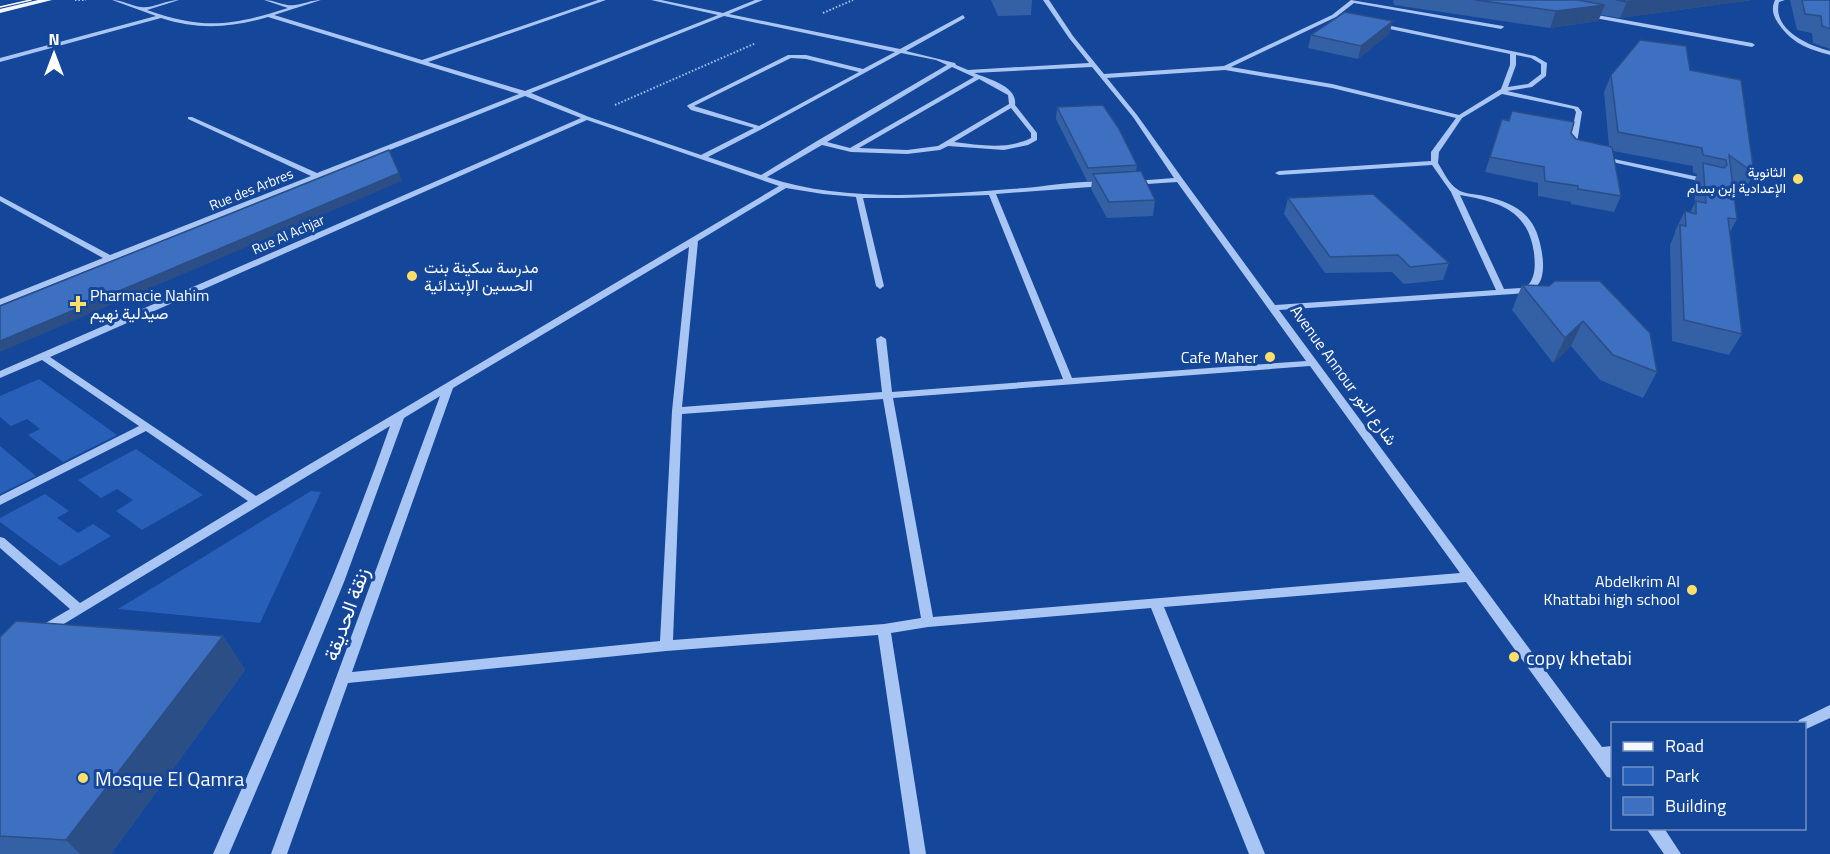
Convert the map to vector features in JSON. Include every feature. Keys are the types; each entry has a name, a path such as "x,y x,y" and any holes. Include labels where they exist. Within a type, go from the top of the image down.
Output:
{"main road":[{"path":"0,11 48,0"}],"street":[{"path":"115,0 195,25 211,26 267,15 318,0"},
{"path":"142,9 176,0"},
{"path":"267,0 291,8"},
{"path":"423,62 603,0"},
{"path":"654,0 953,64 1011,94 1012,105 1034,134 1035,139 1029,143 1007,148 949,144"},
{"name":"Rue des Arbres","path":"0,302 760,0"},
{"name":"Avenue Annour شارع النور","path":"1046,0 1071,37 1135,116 1179,180 1470,577 1606,753 1611,769"},
{"path":"1782,0 1776,1 1774,7 1776,15 1791,38 1806,46 1830,53"},
{"path":"1225,68 1334,16 1354,1 1502,27"},
{"path":"1577,14 1752,45"},
{"path":"267,15 527,94 587,118 760,178 806,191 860,195 1109,184"},
{"path":"0,60 164,16"},
{"path":"1334,16 1346,19"},
{"path":"702,157 760,128 897,51 963,17"},
{"path":"1369,24 1513,53 1544,63 1544,75 1540,80 1530,86 1502,91 1460,117 1435,152 1434,163 1455,192 1501,292"},
{"path":"1502,91 1513,65 1513,53"},
{"path":"760,128 693,109 690,106 790,56 806,57 864,70"},
{"path":"760,178 953,64"},
{"path":"966,71 1094,65"},
{"path":"1103,76 1225,68 1332,86 1460,117"},
{"path":"851,150 979,76"},
{"path":"1502,91 1576,108 1579,112 1571,148 1580,153"},
{"path":"819,142 851,150 907,152 940,148 1012,105"},
{"path":"190,118 319,177"},
{"name":"Rue Al Achjar","path":"0,375 587,118"},
{"path":"1591,155 1712,182"},
{"path":"1279,173 1434,163"},
{"path":"1120,183 1179,180"},
{"path":"30,639 256,501 784,186"},
{"path":"991,191 1069,382"},
{"path":"1273,308 1501,292 1525,289 1534,285 1538,277 1539,257 1534,233 1527,218 1497,202 1455,192"},
{"path":"860,195 880,286"},
{"path":"0,198 110,260"},
{"path":"666,646 677,411 694,238"},
{"path":"881,339 887,395 928,622"},
{"path":"43,356 256,501"},
{"path":"677,411 1313,363"},
{"name":"زنقة الحديقة","path":"279,854 449,386"},
{"name":"زنقة الحديقة","path":"221,854 278,725 381,472 399,416"},
{"path":"0,501 146,427"},
{"path":"0,541 79,609"},
{"path":"344,678 666,646 884,629 928,622 1470,577"},
{"path":"1156,604 1257,854"},
{"path":"884,629 918,854"},
{"path":"1806,722 1830,711"},
{"path":"1655,830 1673,854"}],"path":[{"path":"75,0 86,0"},
{"path":"587,118 853,0"}],"green space":[{"path":"39,379 117,435 63,462 28,435 40,429 27,419 11,426 0,417 0,396"},
{"path":"0,446 36,476 0,494"},
{"path":"136,449 203,495 142,530 116,511 133,500 117,489 101,498 78,480"},
{"path":"311,491 321,492 260,623 118,609"},
{"path":"45,494 69,511 57,518 78,533 93,524 111,536 60,566 0,522 0,518"}],"building":[{"path":"1476,0 1578,0 1605,5 1556,11"},
{"path":"1616,0 1641,0 1627,2"},
{"path":"1802,0 1830,0 1830,29 1822,26 1821,16 1805,14"},
{"path":"1345,12 1393,21 1361,46 1311,35"},
{"path":"1640,40 1686,46 1690,70 1741,80 1754,173 1729,155 1737,219 1728,218 1742,334 1684,320 1680,225 1686,226 1685,211 1696,214 1696,201 1706,203 1703,163 1724,168 1727,165 1726,160 1703,155 1702,148 1618,132 1611,75"},
{"path":"1103,105 1119,129 1137,165 1088,168 1057,107"},
{"path":"1512,111 1574,122 1571,133 1576,139 1612,147 1621,196 1545,181 1544,167 1490,157 1502,119 1509,121"},
{"path":"389,150 399,173 0,341 0,306"},
{"path":"1141,171 1155,200 1109,202 1093,174"},
{"path":"1373,194 1449,263 1410,267 1398,255 1330,257 1288,198"},
{"path":"1555,281 1600,281 1650,333 1657,372 1613,355 1583,321 1565,338 1522,285 1549,286"},
{"name":"Mosque El Qamra","path":"16,621 223,636 66,840 0,836 0,637"}],"tram line":[{"path":"0,7 31,0"}],"place":[{"name":"الثانوية الإعدادية إبن بسام","path":"1798,179"},
{"name":"مدرسة سكينة بنت الحسين الإبتدائية","path":"412,276"},
{"name":"Pharmacie Nahim صيدلية نهيم","path":"78,304"},
{"name":"Cafe Maher","path":"1270,357"},
{"name":"Abdelkrim Al Khattabi high school","path":"1692,590"},
{"name":"copy khetabi","path":"1514,657"},
{"name":"Mosque El Qamra","path":"83,778"}]}
